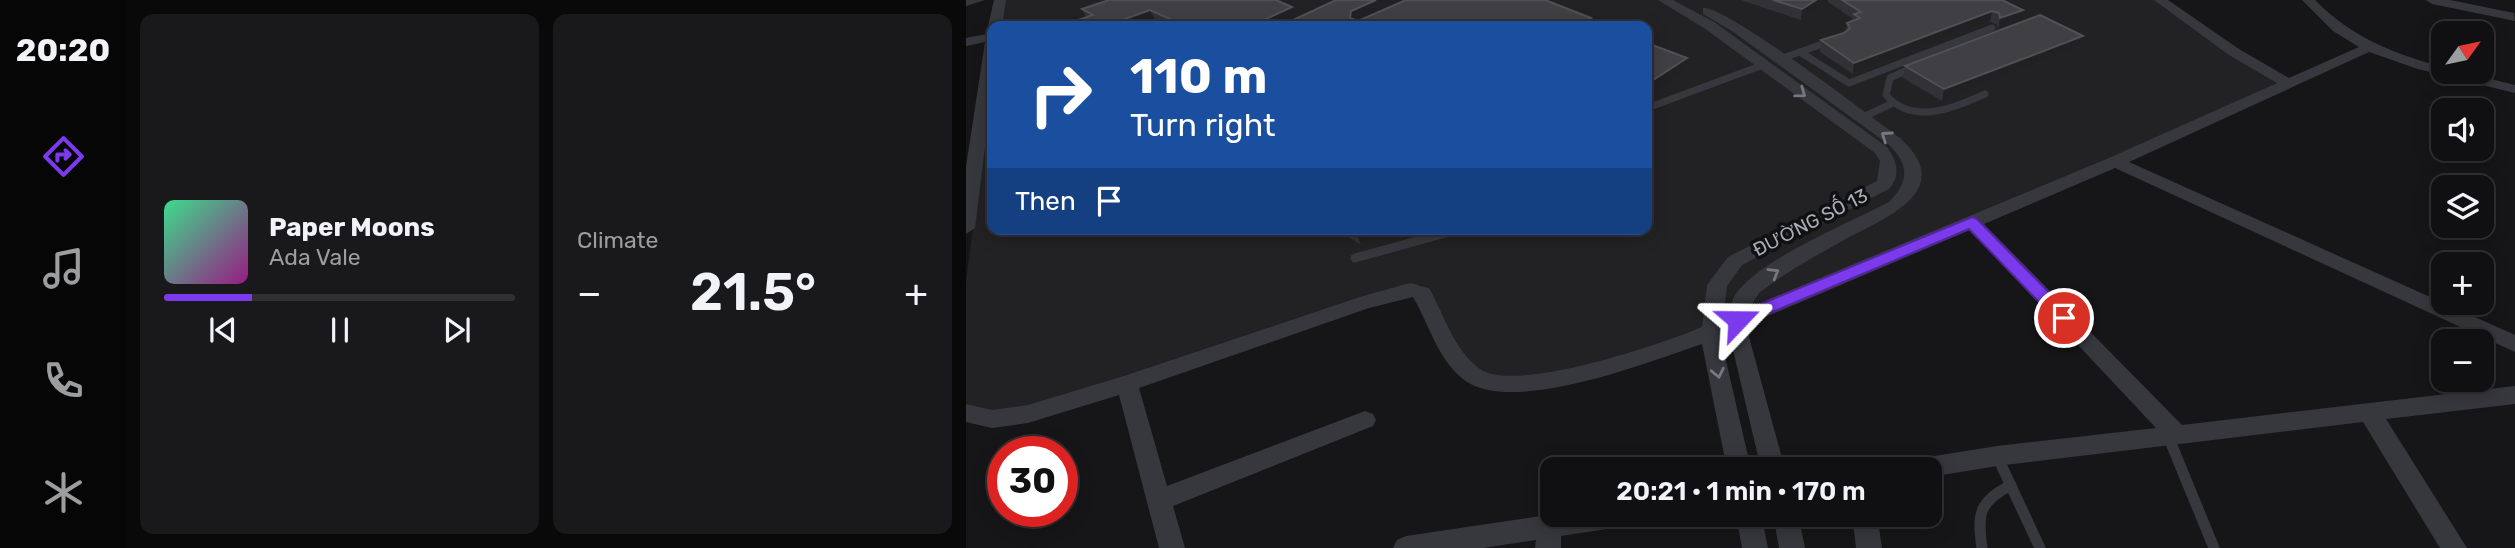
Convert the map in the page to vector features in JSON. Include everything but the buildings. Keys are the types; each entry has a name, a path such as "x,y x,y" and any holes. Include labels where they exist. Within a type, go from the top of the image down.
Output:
{"street":[{"path":"966,2 979,0"},
{"path":"996,21 1000,0"},
{"path":"1664,0 1771,62 1861,118 1901,146 1915,171 1889,172 1888,161 1881,150 1771,62 1730,23 1689,0"},
{"path":"2160,0 2234,52 2288,83"},
{"path":"2308,0 2342,33 2369,47 2431,67"},
{"path":"2432,0 2514,17"},
{"path":"966,42 987,39"},
{"path":"970,418 992,419 1028,414 1127,384 1363,303 1410,290 1422,293 1446,344 1461,365 1484,383 1512,386 1636,358 1712,331 2115,162 2369,47"},
{"path":"966,228 973,129 987,72"},
{"path":"966,83 986,79"},
{"path":"2494,84 2515,89"},
{"path":"2115,162 2515,344"},
{"name":"ĐƯỜNG SỐ 13","path":"1738,320 1743,299 1755,285 1895,206 1910,190 1915,180 1915,171"},
{"name":"ĐƯỜNG SỐ 13","path":"1736,457 1711,339 1717,285 1735,261 1883,185 1889,172"},
{"path":"1972,222 2172,435"},
{"path":"1738,320 1739,337 1770,457"},
{"path":"1127,384 1172,548"},
{"path":"1942,465 1997,456 2515,396"},
{"path":"2369,412 2454,548"},
{"path":"1159,500 1365,420"},
{"path":"1406,548 1549,538 1588,527"},
{"path":"1751,527 1755,548"},
{"path":"1787,527 1792,548"},
{"path":"1866,527 1869,548"}],"lane":[{"path":"1569,13 1589,21"},
{"path":"1800,52 1849,83 1992,28"},
{"path":"1652,106 1841,37"},
{"path":"1985,94 1936,112 1909,110 1891,104 1886,95 1886,86 1890,78 1898,73 1993,38"},
{"path":"1861,118 1891,104"},
{"path":"1355,258 1438,235"},
{"path":"2172,435 2214,548"},
{"path":"1997,456 2040,548"},
{"path":"1982,548 1977,518 1987,497 2011,485"}],"shaded area":[{"path":"1005,0 2156,0 2281,81 2110,159 1692,334 1634,353 1540,376 1488,378 1466,361 1426,288 1421,285 1410,286 1031,408 997,413 969,407 966,403 966,283 987,112 987,235 1652,235 1652,21 1001,21"}],"route":[{"path":"1738,320 1972,222 2064,318"}]}
